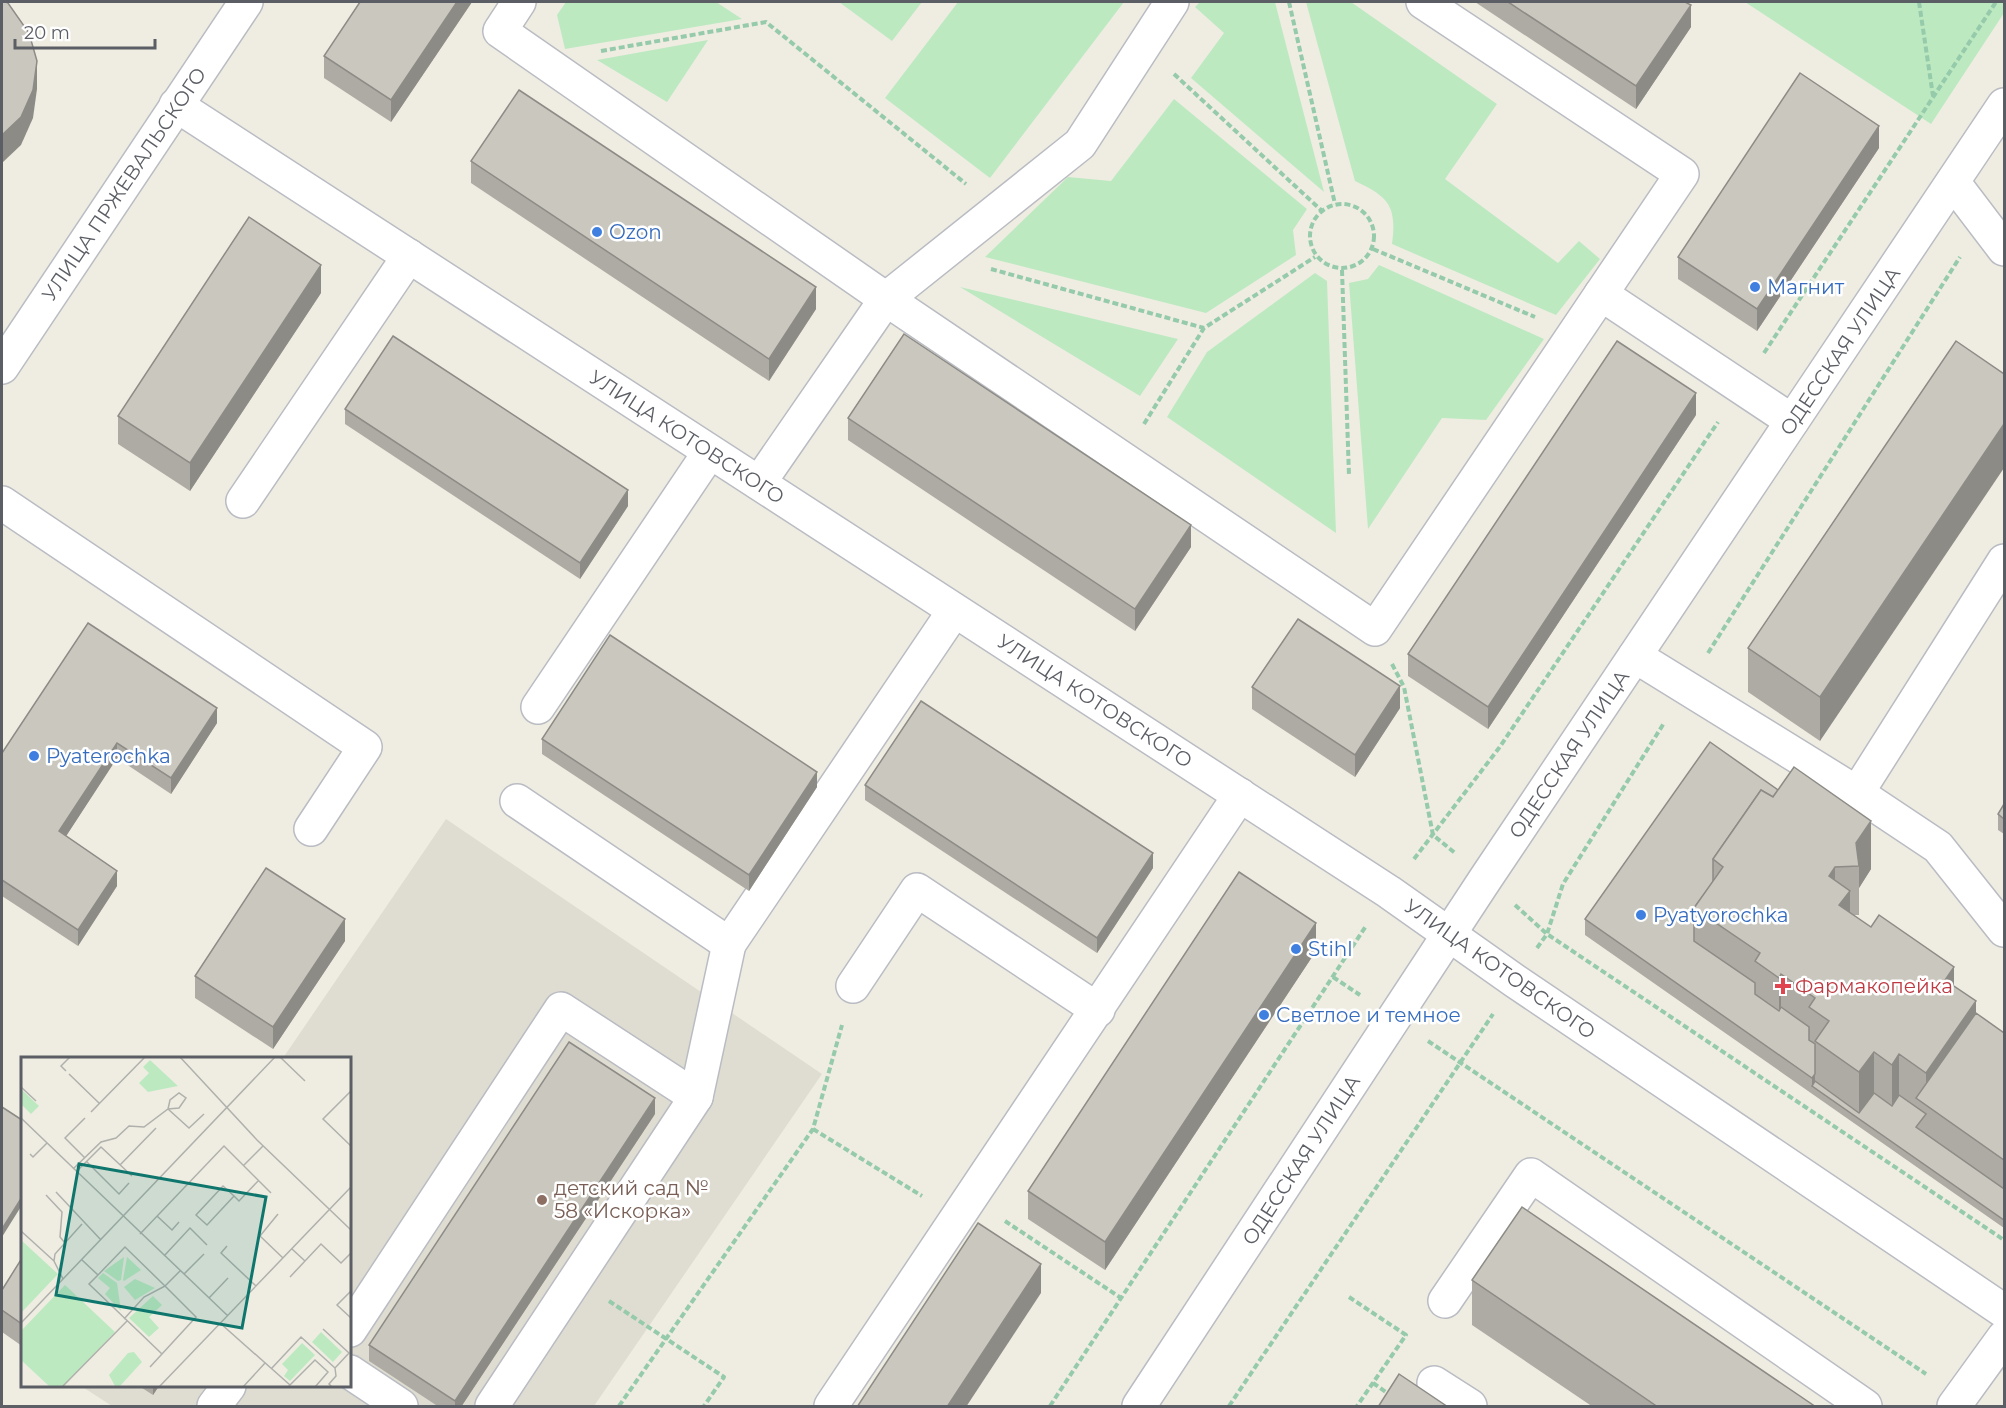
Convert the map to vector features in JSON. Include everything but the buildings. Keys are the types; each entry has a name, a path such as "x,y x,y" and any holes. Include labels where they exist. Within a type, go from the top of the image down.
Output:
{"street":[{"path":"519,2 500,31 886,298 1375,629 1682,174 1423,2"},
{"path":"759,483 886,298 1080,144 1172,2"},
{"name":"УЛИЦА ПРЖЕВАЛЬСКОГО","path":"2,367 176,105 237,5"},
{"name":"УЛИЦА КОТОВСКОГО","path":"176,105 709,453 759,483 1389,892 1515,981 2004,1311"},
{"name":"ОДЕССКАЯ УЛИЦА","path":"1139,1407 1486,878 2004,105"},
{"path":"1953,182 2004,249"},
{"path":"243,501 409,256"},
{"path":"1601,294 1792,421"},
{"path":"538,707 709,453"},
{"path":"2,503 365,747 311,829"},
{"path":"1857,793 2003,567"},
{"path":"492,1407 696,1097 729,944 954,611"},
{"path":"1635,656 1857,793 1938,847 2004,930"},
{"path":"831,1407 1098,1011 1240,795"},
{"path":"517,801 729,944"},
{"path":"853,986 917,890 1098,1011"},
{"path":"351,1328 561,1009 696,1097"},
{"path":"1445,1301 1531,1175 1865,1407"},
{"path":"1957,1402 2004,1337"},
{"path":"351,1373 401,1407"},
{"path":"1434,1383 1470,1407"},
{"path":"214,1407 228,1387"}],"path":[{"path":"1289,2 1335,204"},
{"path":"1919,2 1934,96"},
{"path":"1050,1407 1389,892 1499,748 1996,2"},
{"path":"544,61 766,22 998,209"},
{"path":"1143,46 1321,210"},
{"path":"1335,204 1359,207 1374,225 1373,249 1361,264 1342,270 1315,257 1308,232 1321,210 1335,204"},
{"path":"1229,1407 1547,934 1563,884 1983,222"},
{"path":"1373,249 1575,333"},
{"path":"941,255 1204,328"},
{"path":"1123,459 1204,328 1315,257"},
{"path":"1342,270 1350,476"},
{"path":"1375,629 1404,687 1432,835 1486,878 1547,934 2004,1240"},
{"path":"1333,977 1957,1402"},
{"path":"619,1407 813,1129 853,986"},
{"path":"1349,1298 1406,1335 1357,1407"},
{"path":"648,1326 724,1377 704,1407"},
{"path":"1373,1383 1397,1401"}],"shaded area":[{"name":"детский сад № 58 «Искорка»","path":"446,819 822,1074 594,1406 112,1406 83,1387 351,1387 351,1057 284,1057"}],"green space":[{"path":"566,2 716,2 742,19 565,49 557,15"},
{"path":"839,2 922,2 892,41"},
{"path":"958,2 1124,2 990,178 885,98"},
{"path":"1200,2 1275,2 1324,192 1191,78 1224,33 1195,7"},
{"path":"1306,2 1351,2 1497,104 1445,179 1558,263 1579,241 1600,259 1556,315 1392,244 1393,220 1388,204 1376,192 1355,181"},
{"path":"1745,2 2004,2 2004,13 1931,124"},
{"path":"708,40 667,102 597,60"},
{"path":"1174,99 1307,209 1293,230 1296,255 1206,313 985,257 1068,177 1111,181"},
{"path":"1379,265 1544,339 1486,420 1442,418 1368,529 1349,283 1368,279"},
{"path":"1315,273 1327,281 1336,533 1167,417 1207,352"},
{"path":"960,287 1178,339 1140,396"}],"place":[{"name":"Ozon","path":"597,232"},
{"name":"Магнит","path":"1755,287"},
{"name":"Pyaterochka","path":"34,756"},
{"name":"Pyatyorochka","path":"1641,915"},
{"name":"Stihl","path":"1296,949"},
{"name":"Фармакопейка","path":"1783,986"},
{"name":"Светлое и темное","path":"1264,1015"},
{"name":"детский сад № 58 «Искорка»","path":"542,1200"}]}
